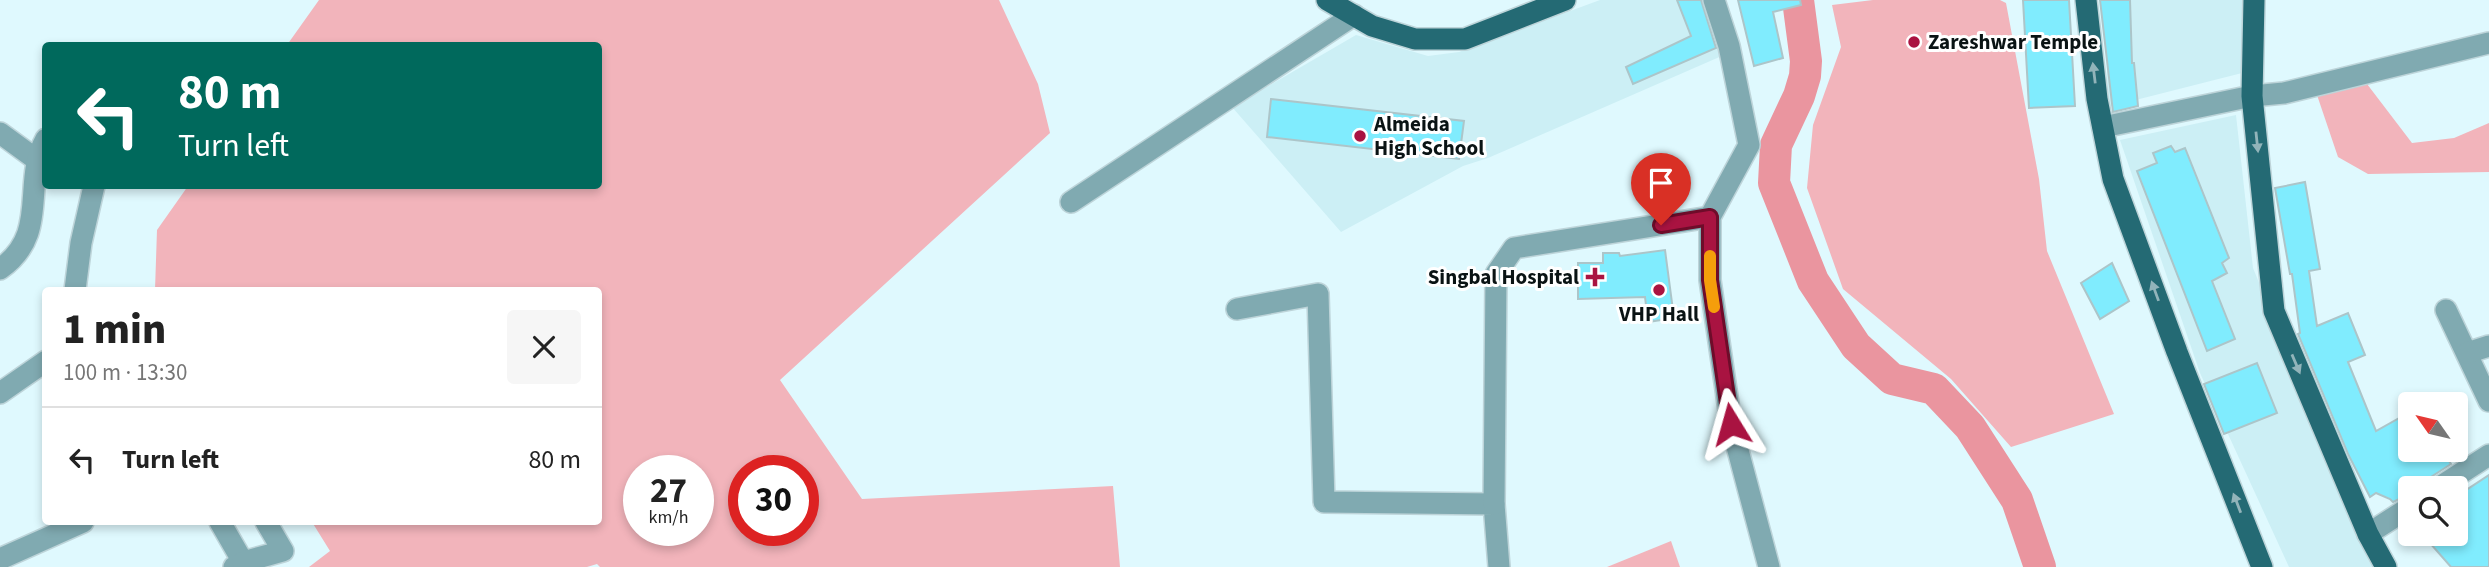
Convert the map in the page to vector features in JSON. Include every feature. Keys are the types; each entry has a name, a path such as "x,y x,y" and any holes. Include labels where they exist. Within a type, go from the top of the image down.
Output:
{"main road":[{"path":"1327,0 1372,26 1415,39 1465,39 1565,0"},
{"path":"2086,0 2097,99 2118,191 2177,352 2262,567"},
{"path":"2254,0 2252,96 2274,311 2368,534 2386,567"}],"street":[{"path":"1714,0 1730,46 1749,145 1710,217 1710,280 1731,424 1769,567"},
{"path":"1071,202 1354,15"},
{"path":"2103,127 2252,96 2284,93 2489,43"},
{"path":"0,133 37,160"},
{"path":"0,269 13,260 25,243 36,191 37,160 42,148"},
{"path":"75,287 81,243 93,189"},
{"path":"1499,567 1494,504 1496,274 1514,248 1710,217"},
{"path":"1237,309 1318,294 1324,502 1494,504"},
{"path":"2446,310 2489,401"},
{"path":"2467,353 2489,346"},
{"path":"0,393 42,364"},
{"path":"2457,476 2489,455"},
{"path":"2368,534 2398,515"},
{"path":"0,559 76,525"},
{"path":"221,525 238,564 283,551 268,525"}],"shaded area":[{"path":"319,0 999,0 1038,84 1050,133 780,380 862,499 1113,486 1120,567 600,567 597,564 587,567 309,567 330,551 314,525 602,525 602,287 155,287 157,230 186,189 602,189 602,42 289,42"},
{"path":"1600,0 1702,0 1724,55 1488,158 1463,166 1341,232 1232,107 1356,35 1428,56 1459,52"},
{"path":"1873,0 2000,0 2006,3 2039,179 2047,251 2114,414 2011,447 1951,379 1843,289 1807,188 1813,125 1841,47 1832,5"},
{"path":"2105,0 2244,0 2246,72 2108,107"},
{"path":"2367,84 2412,143 2454,138 2489,123 2489,172 2368,174 2338,157 2317,95"},
{"path":"2236,115 2253,268 2375,567 2289,567 2200,373 2120,140"},
{"path":"1671,541 1680,567 1607,567"}],"building":[{"path":"1677,0 1701,0 1716,48 1633,84 1626,67 1691,36"},
{"path":"1738,0 1800,0 1801,5 1773,12 1783,58 1754,66"},
{"path":"2023,0 2069,0 2075,106 2029,108"},
{"path":"2100,0 2130,0 2132,63 2138,106 2113,112"},
{"path":"1271,99 1464,121 1459,159 1267,137"},
{"path":"2171,146 2175,152 2185,148 2229,258 2222,263 2227,273 2212,281 2235,339 2207,351 2137,171 2157,163 2153,153"},
{"path":"2305,182 2320,269 2309,271 2317,326 2348,313 2365,355 2348,362 2376,431 2398,419 2398,462 2451,464 2433,476 2398,476 2398,500 2393,502 2376,493 2370,497 2348,454 2298,334 2292,274 2275,188"},
{"path":"1665,250 1674,318 1648,322 1645,297 1578,299 1578,263 1603,263 1603,253 1619,253 1620,256"},
{"path":"2112,263 2129,301 2100,319 2081,283"},
{"path":"2257,363 2277,413 2224,434 2204,384"},
{"path":"2489,475 2489,567 2451,567 2433,546 2468,546 2468,489"}],"waterway":[{"path":"1798,0 1806,61 1805,76 1799,96 1776,145 1774,183 1813,281 1856,346 1892,379 1934,389 1970,427 2017,500 2040,567"}],"slow traffic":[{"path":"1710,256 1714,307"}],"place":[{"name":"Zareshwar Temple","path":"1914,42"},
{"name":"Almeida High School","path":"1360,136"},
{"name":"Singbal Hospital","path":"1595,277"},
{"name":"VHP Hall","path":"1659,290"}],"route":[{"path":"1661,225 1710,217 1710,280 1731,424"}]}
